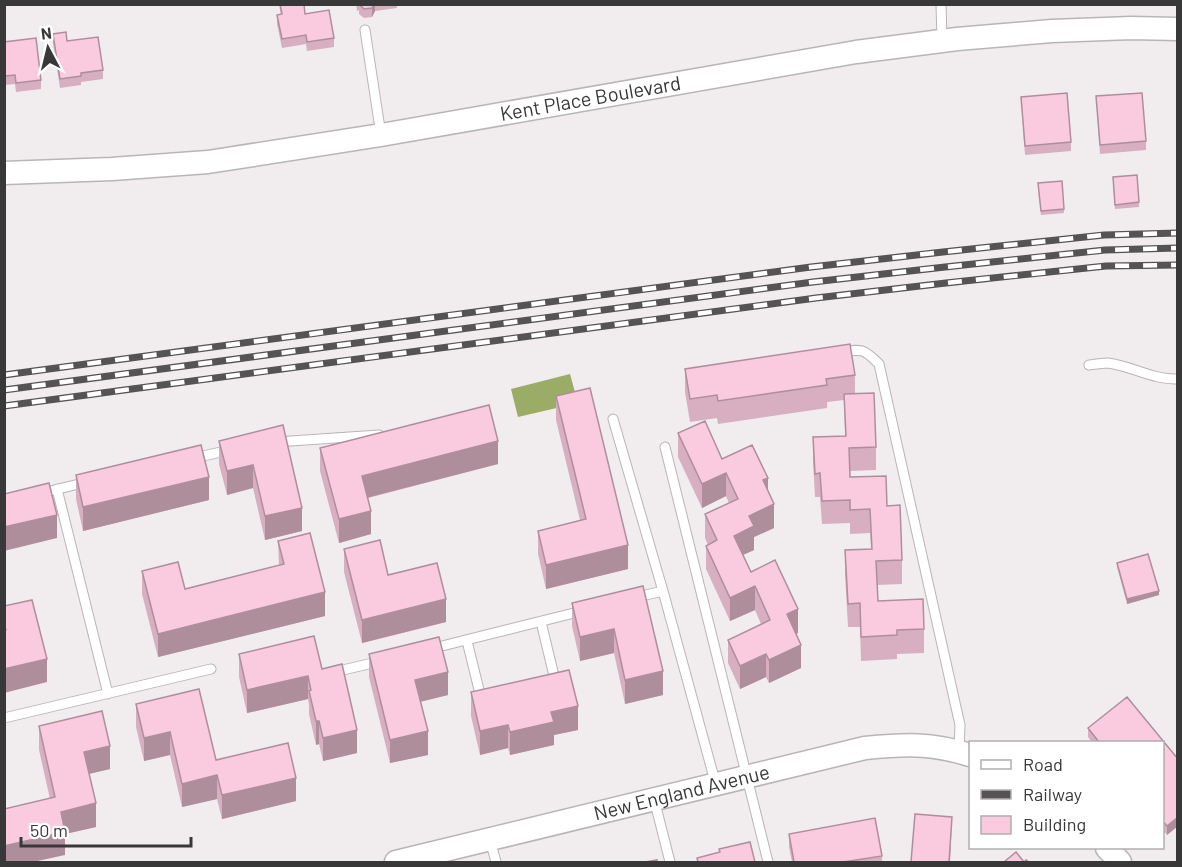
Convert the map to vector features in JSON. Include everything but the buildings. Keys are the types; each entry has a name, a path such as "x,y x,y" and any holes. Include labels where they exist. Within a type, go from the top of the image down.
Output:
{"street":[{"name":"Kent Place Boulevard","path":"4,172 112,169 208,162 381,135 856,52 942,40 1063,31 1131,28 1178,29"},
{"name":"New England Avenue","path":"396,862 449,853 490,840 866,748 902,744 926,745 964,753"},
{"path":"1108,849 1120,862"}],"lane":[{"path":"941,4 942,40"},
{"path":"365,30 381,135"},
{"path":"832,353 866,351 879,364 960,724 964,753"},
{"path":"1089,365 1107,363 1151,376 1178,379"},
{"path":"613,419 716,785"},
{"path":"270,443 392,434"},
{"path":"665,447 768,862"},
{"path":"180,462 236,449"},
{"path":"36,494 102,479"},
{"path":"57,489 108,694"},
{"path":"619,602 663,591"},
{"path":"420,651 597,608"},
{"path":"541,622 556,684 546,687"},
{"path":"467,640 482,703 493,700"},
{"path":"343,670 386,660"},
{"path":"4,718 211,669"},
{"path":"654,799 670,862"},
{"path":"490,840 495,862"}],"shaded area":[{"path":"570,374 578,403 518,417 511,389"}],"railway":[{"path":"4,375 811,267 1104,235 1178,233"},
{"path":"4,390 813,282 1105,250 1178,248"},
{"path":"4,406 816,298 1106,266 1178,265"}]}
